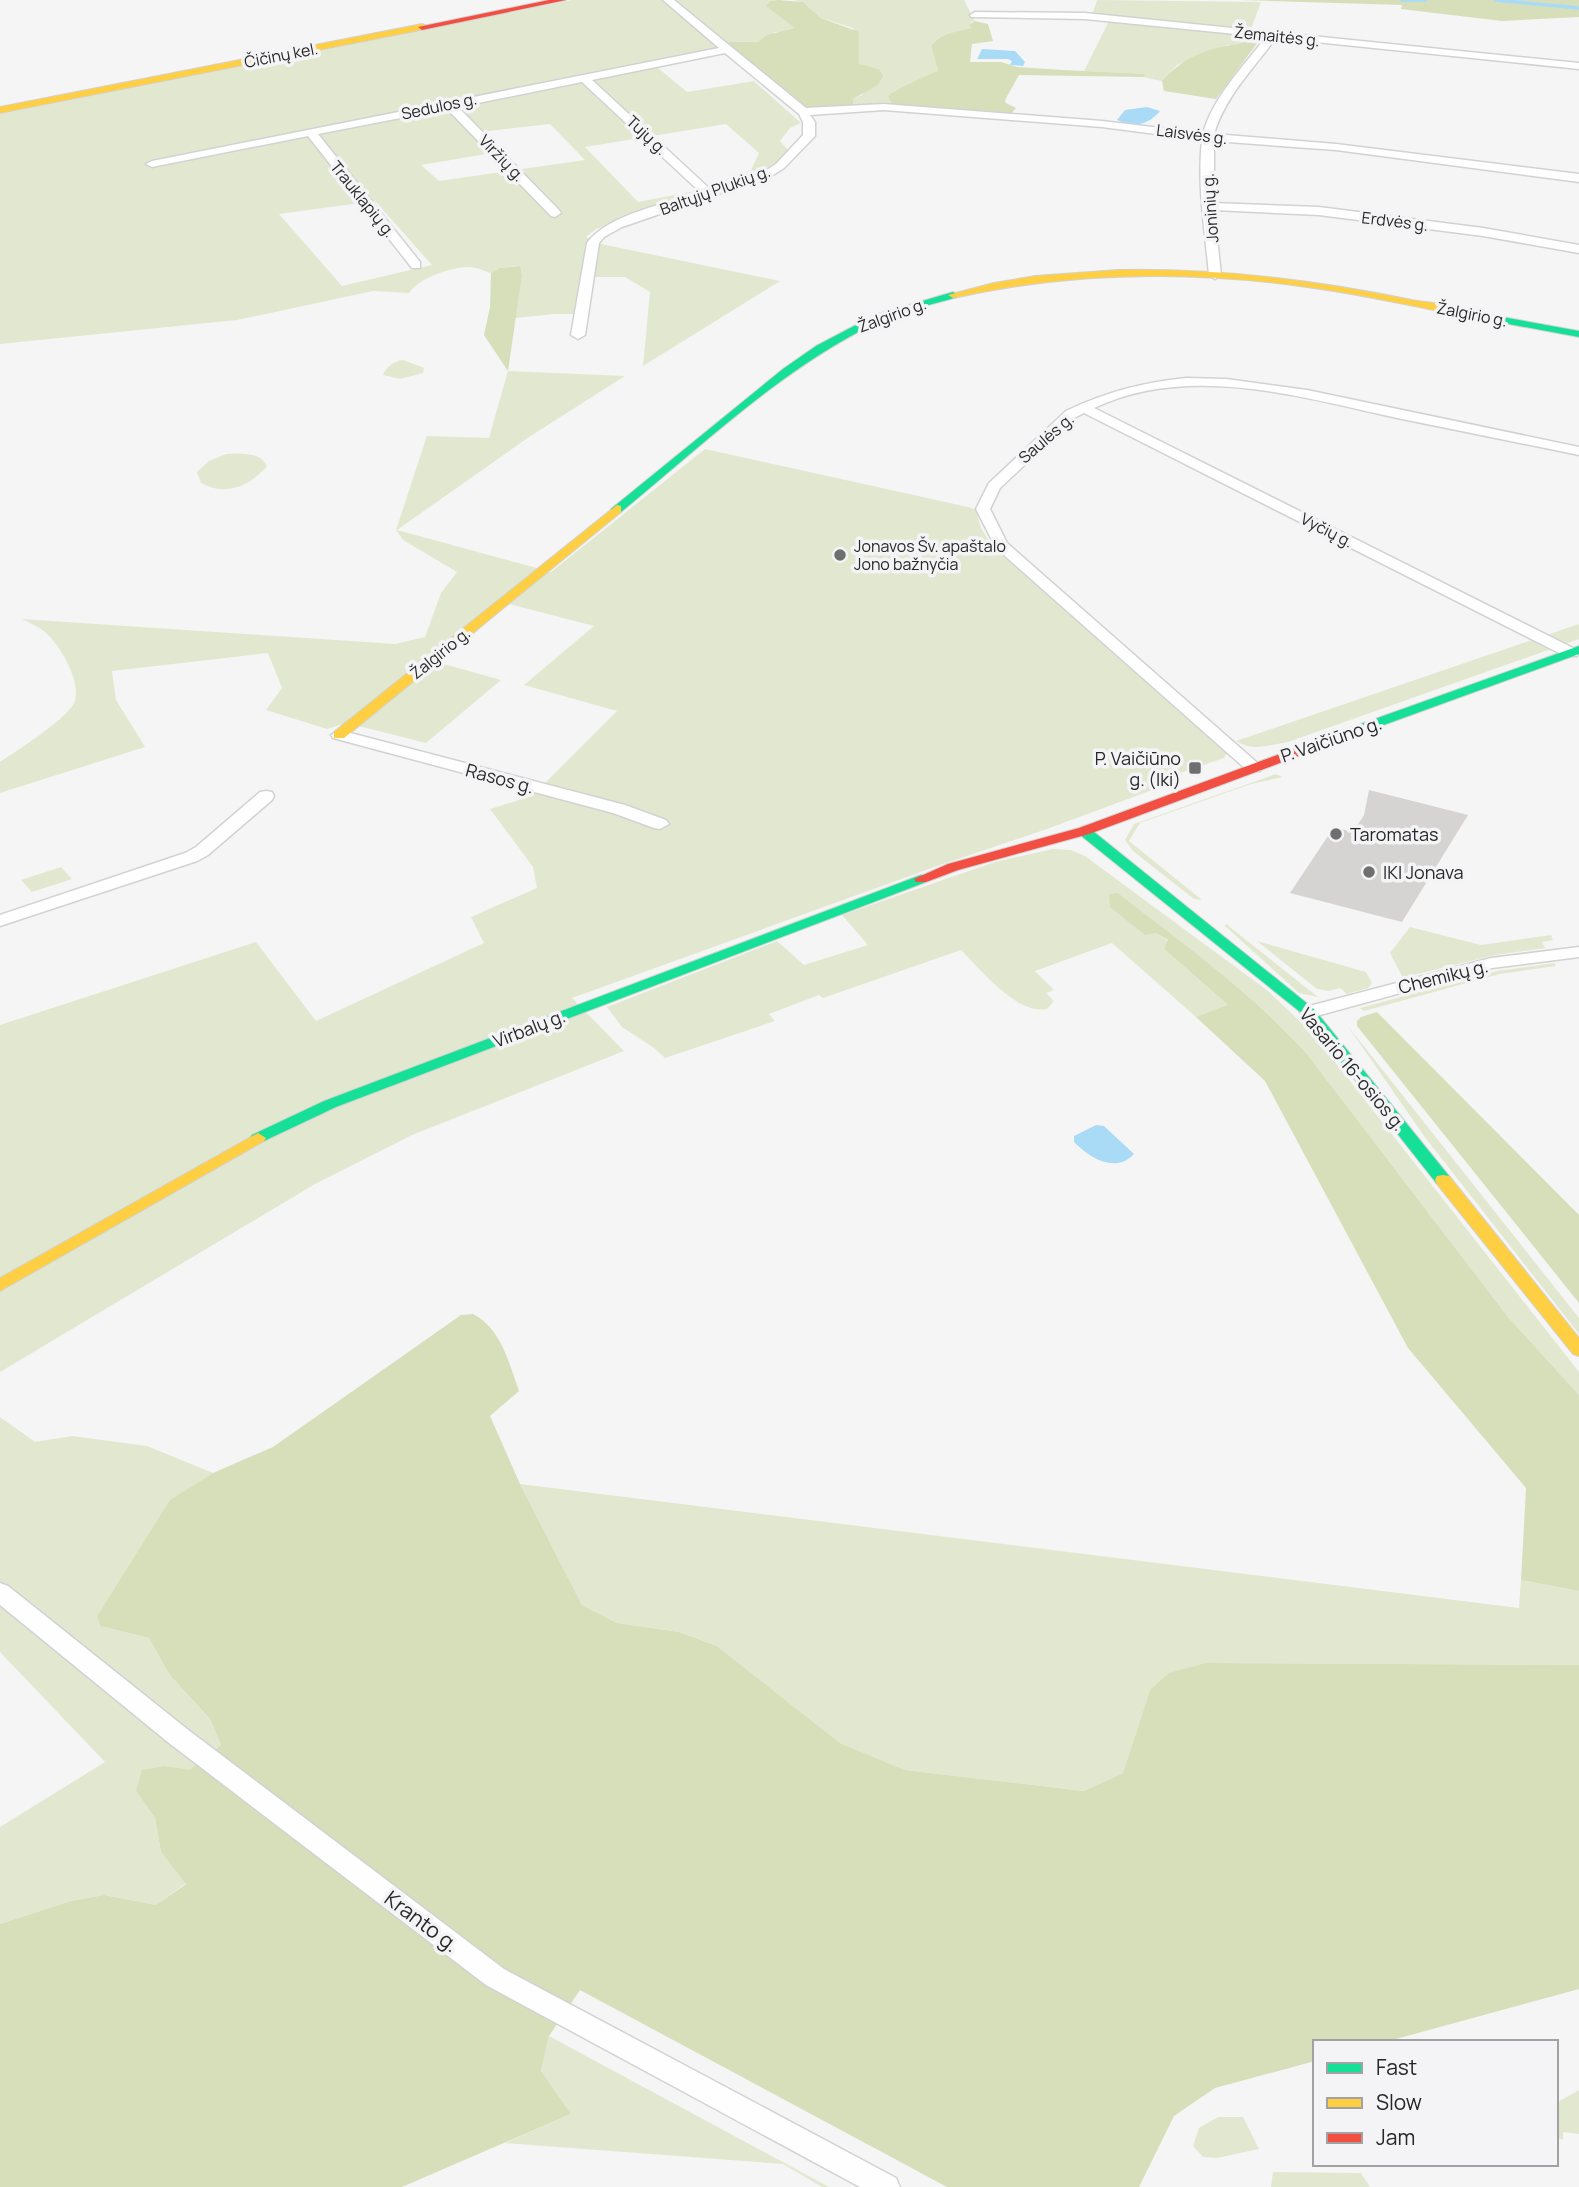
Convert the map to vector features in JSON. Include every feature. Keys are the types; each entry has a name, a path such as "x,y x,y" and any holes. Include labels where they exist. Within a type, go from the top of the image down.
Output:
{"street":[{"name":"Čičinų kel.","path":"0,110 562,0"},
{"path":"668,0 803,112"},
{"name":"Žemaitės g.","path":"975,15 1087,12 1273,35 1579,66"},
{"name":"Joninių g.","path":"1215,275 1209,206 1209,137 1212,122 1219,107 1273,35"},
{"name":"Sedulos g.","path":"152,164 725,50"},
{"name":"Tujų g.","path":"583,77 710,195"},
{"name":"Viržių g.","path":"449,104 555,213"},
{"name":"Laisvės g.","path":"803,112 884,107 920,109 1336,147 1579,178"},
{"name":"Baltųjų Plukių g.","path":"578,335 593,243 600,234 618,224 769,173 780,166 809,136 809,122 803,112"},
{"name":"Trauklapių g.","path":"311,133 416,265"},
{"name":"Erdvės g.","path":"1209,206 1319,211 1483,232 1579,249"},
{"name":"Žalgirio g.","path":"339,735 787,370 827,342 878,317 947,296 993,286 1089,276 1215,275 1317,285 1579,334"},
{"name":"Saulės g.","path":"1254,766 1001,545 983,509 994,486 1071,414 1082,407 1130,388 1192,382 1263,386 1579,451"},
{"name":"Vyčių g.","path":"1082,407 1575,652"},
{"name":"P. Vaičiūno g.","path":"1084,831 1254,766 1575,652"},
{"name":"Rasos g.","path":"339,735 618,809 660,824"},
{"path":"0,921 202,851 266,796"},
{"name":"Vasario 16-osios g.","path":"1084,831 1309,1012 1579,1350"},
{"name":"Virbalų g.","path":"0,1286 304,1114 931,875 1084,831"},
{"name":"Chemikų g.","path":"1309,1012 1491,963 1579,952"},
{"name":"Kranto g.","path":"0,1592 178,1736 495,1977 886,2187"}],"green space":[{"path":"572,0 664,0 724,54 658,68 687,92 754,81 801,123 790,128 780,141 789,151 756,174 596,229 586,237 601,244 780,281 643,366 650,292 625,277 593,277 587,314 515,318 522,275 519,266 499,268 491,273 472,267 453,269 428,278 409,293 373,291 237,320 0,344 0,114","holes":["550,124 585,160 439,181 421,165 492,153 472,133","726,124 759,153 751,170 695,191 638,202 585,147","375,201 432,265 342,286 279,214"]},
{"path":"676,0 778,0 770,1 796,28 788,32 775,32 758,42 721,42"},
{"path":"793,0 964,0 975,21 971,22 973,28 945,35 935,41 931,46 938,71 891,93 888,96 892,105 854,106 853,99 862,95 879,69 859,65 853,28 821,18 803,2"},
{"path":"1097,0 1261,2 1251,29 1266,33 1258,42 1247,40 1240,45 1228,45 1177,65 1162,81 1143,77 1146,74 1084,71 1111,17 1092,15"},
{"path":"1240,0 1579,0 1579,17 1502,21 1401,9 1402,5"},
{"path":"770,1 803,2 821,18 859,32 859,64 879,69 883,76 878,85 853,99 854,106 808,109 796,105 721,42 758,42 767,35 795,28 766,6"},
{"path":"975,21 988,24 993,41 972,44 970,62 1001,62 1017,67 1146,74 1143,77 1019,75 1005,100 1016,108 1010,115 892,105 888,96 891,93 938,71 931,46 935,41 945,35 972,28 969,25"},
{"path":"1247,40 1258,42 1216,99 1164,91 1162,81 1183,62 1208,51"},
{"path":"520,266 522,275 508,371 484,335 490,307 491,273 499,268"},
{"path":"403,360 424,368 423,373 400,379 383,375 391,365"},
{"path":"508,371 625,376 529,437 397,530 551,572 705,449 968,507 976,510 981,528 990,543 1222,747 1227,752 1224,758 1180,773 1182,775 1163,786 1047,829 572,998 624,1051 412,1135 315,1184 0,1372 0,1025 256,942 316,1021 484,943 471,917 537,888 533,867 490,809 532,796 617,711 524,685 594,626 509,604 440,663 501,680 426,743 347,723 327,729 266,710 282,688 268,653 112,671 116,700 145,747 0,793 0,762 59,719 73,705 76,696 73,675 55,643 39,628 22,619 395,644 425,637 441,593 457,572 403,540 396,530 427,436 489,438"},
{"path":"226,454 255,456 267,466 253,479 237,487 219,489 201,483 197,472 209,461"},
{"path":"1579,624 1579,639 1288,742 1255,747 1236,741"},
{"path":"1276,774 1283,777 1251,784 1140,823 1129,841 1202,900 1194,899 1133,851 1125,840 1134,824"},
{"path":"1053,849 1071,850 1085,856 1268,991 1313,1034 1579,1372 1579,1395 1508,1317 1307,1054 1286,1031 1240,989 1118,893 1156,933 1168,941 1164,949 1229,1006 1196,1017 1112,943 1035,971 1054,990 1046,993 1054,1001 1047,1009 1036,1009 1012,998 961,950 823,998 819,995 769,1014 775,1021 665,1058 622,1027 607,1007 777,941 804,965 868,945 842,915 995,862"},
{"path":"61,867 72,879 32,892 21,880"},
{"path":"1118,893 1240,989 1286,1031 1307,1054 1508,1317 1579,1395 1579,1591 1521,1580 1526,1488 1408,1348 1265,1081 1196,1017 1228,1005 1164,949 1168,940 1156,933 1145,935 1110,907 1109,894"},
{"path":"1226,924 1318,997 1299,993 1225,926"},
{"path":"1410,927 1481,945 1551,935 1553,940 1542,942 1545,948 1495,955 1406,977 1402,976 1390,953"},
{"path":"1257,941 1366,972 1372,983 1368,988 1347,994 1340,988 1329,991 1317,989"},
{"path":"1554,963 1556,966 1500,974 1364,1011 1360,1008 1497,971"},
{"path":"1377,1012 1579,1215 1579,1303 1357,1026 1361,1017"},
{"path":"1347,1025 1579,1318 1579,1334 1424,1136"},
{"path":"473,1314 483,1320 497,1337 507,1358 519,1391 490,1416 520,1484 582,1605 617,1623 679,1632 717,1646 840,1743 905,1770 1084,1791 1123,1773 1150,1690 1169,1673 1206,1663 1579,1665 1579,1989 1392,2040 1313,2040 1313,2062 1215,2088 1174,2116 1139,2187 947,2187 580,1990 549,2036 541,2071 571,2114 402,2187 0,2187 0,1924 71,1901 104,1895 156,1905 186,1884 161,1852 155,1818 136,1791 142,1770 165,1766 190,1770 221,1745 210,1719 169,1674 149,1638 100,1626 97,1616 170,1500 213,1473 273,1447 461,1315"},
{"path":"0,1417 35,1442 72,1436 147,1446 213,1473 170,1501 97,1616 100,1626 149,1638 169,1674 210,1719 221,1745 190,1771 165,1766 136,1791 155,1818 161,1852 186,1883 156,1905 104,1895 71,1901 0,1924 0,1827 105,1762 0,1652"},
{"path":"520,1484 1519,1608 1521,1580 1579,1591 1579,1665 1206,1663 1150,1690 1123,1773 1084,1791 905,1770 840,1743 717,1646 679,1632 617,1623 582,1605"},
{"path":"549,2036 829,2187 822,2187 783,2164 505,2143 571,2114 541,2072"},
{"path":"1579,2090 1579,2134 1563,2132 1563,2139 1558,2139 1558,2102"},
{"path":"1218,2117 1243,2117 1259,2149 1217,2158 1203,2157 1193,2146 1199,2128"},
{"path":"1273,2172 1361,2173 1370,2187 1271,2187"}],"water":[{"path":"982,49 1015,51 1025,62 1023,66 1010,65 1012,61 1008,59 977,59"},
{"path":"1147,107 1160,111 1141,124 1117,120 1125,110"},
{"path":"1096,1125 1104,1126 1134,1154 1119,1163 1103,1162 1074,1142 1074,1136"}],"building":[{"name":"IKI Jonava","path":"1369,790 1468,815 1402,922 1290,893 1334,827 1353,832 1364,815"}],"waterway":[{"path":"1402,0 1426,0"},
{"path":"1496,0 1579,8"}],"traffic: fast":[{"path":"617,509 787,371 820,348 879,317 953,295"},
{"path":"1464,313 1579,334"},
{"path":"1307,748 1579,650"},
{"path":"1084,831 1309,1012 1443,1180"},
{"path":"258,1138 330,1104 921,879"}],"traffic: slow":[{"path":"0,110 422,27"},
{"path":"953,295 1035,279 1076,275 1203,273 1308,284 1464,313"},
{"path":"339,735 617,509"},
{"path":"0,1285 258,1138"},
{"path":"1443,1180 1579,1350"}],"traffic: jam":[{"path":"422,27 562,0"},
{"path":"921,879 953,867 1084,831 1307,748"}],"place":[{"name":"Jonavos Šv. apaštalo Jono bažnyčia","path":"840,555"},
{"name":"P. Vaičiūno g. (Iki)","path":"1195,768"},
{"name":"Taromatas","path":"1336,834"},
{"name":"IKI Jonava","path":"1369,872"}]}
